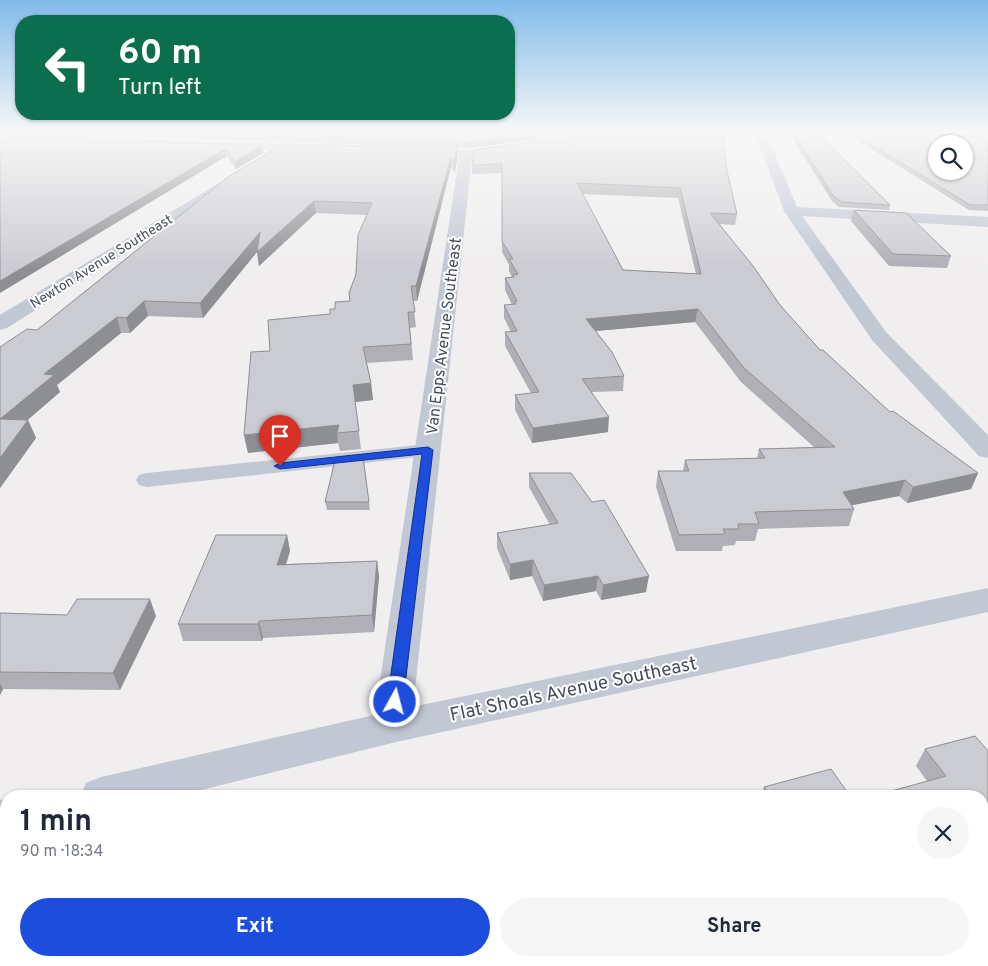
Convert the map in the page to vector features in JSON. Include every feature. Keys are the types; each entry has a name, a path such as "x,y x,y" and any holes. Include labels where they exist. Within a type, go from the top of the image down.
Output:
{"street":[{"name":"Newton Avenue Southeast","path":"0,324 233,178"},
{"name":"Van Epps Avenue Southeast","path":"392,727 463,178"},
{"path":"778,178 791,212 879,336 988,450"},
{"path":"791,212 988,222"},
{"name":"Flat Shoals Avenue Southeast","path":"126,790 392,727 988,600"}],"lane":[{"path":"147,480 428,450"}],"building":[{"path":"0,178 175,178 0,281"},
{"path":"227,178 445,178 416,286 411,286 415,312 408,312 411,344 363,347 371,383 353,385 359,431 337,433 339,425 244,435 251,352 270,351 268,320 330,314 330,309 335,309 335,302 350,301 349,293 356,274 358,235 372,203 314,201 257,252 260,232 200,303 144,301 126,318 117,317 44,374 54,375 0,419 0,347 27,329 37,330"},
{"path":"502,178 729,178 737,214 710,213 753,266 780,305 820,350 823,350 890,412 893,411 978,473 913,487 905,480 843,492 854,509 755,512 759,524 738,524 739,529 723,529 725,534 679,535 658,471 689,471 685,460 765,458 759,449 835,447 744,368 698,309 586,319 612,352 624,376 582,379 609,417 533,428 515,395 539,392 505,332 517,331 504,305 516,304 514,302 517,301 505,278 514,277 513,275 518,274 509,259 513,259 502,241","holes":["577,183 680,188 701,274 623,270"]},
{"path":"822,178 863,178 890,205 841,202 833,195"},
{"path":"973,178 988,178 988,205 970,205 929,180 973,180"},
{"path":"854,210 906,213 951,256 893,254"},
{"path":"0,419 28,420 0,458"},
{"path":"363,457 369,502 325,502 335,460"},
{"path":"529,473 571,473 592,502 604,500 649,576 603,585 598,576 544,585 533,560 510,564 497,533 558,523"},
{"path":"216,535 287,535 277,565 377,561 372,615 259,621 258,624 178,624"},
{"path":"77,599 150,599 113,673 0,672 0,613 67,615"},
{"path":"975,736 988,751 988,790 895,790 946,776 925,749"},
{"path":"831,769 846,790 766,790 764,787"}],"route":[{"path":"280,466 428,450 395,702"}]}
